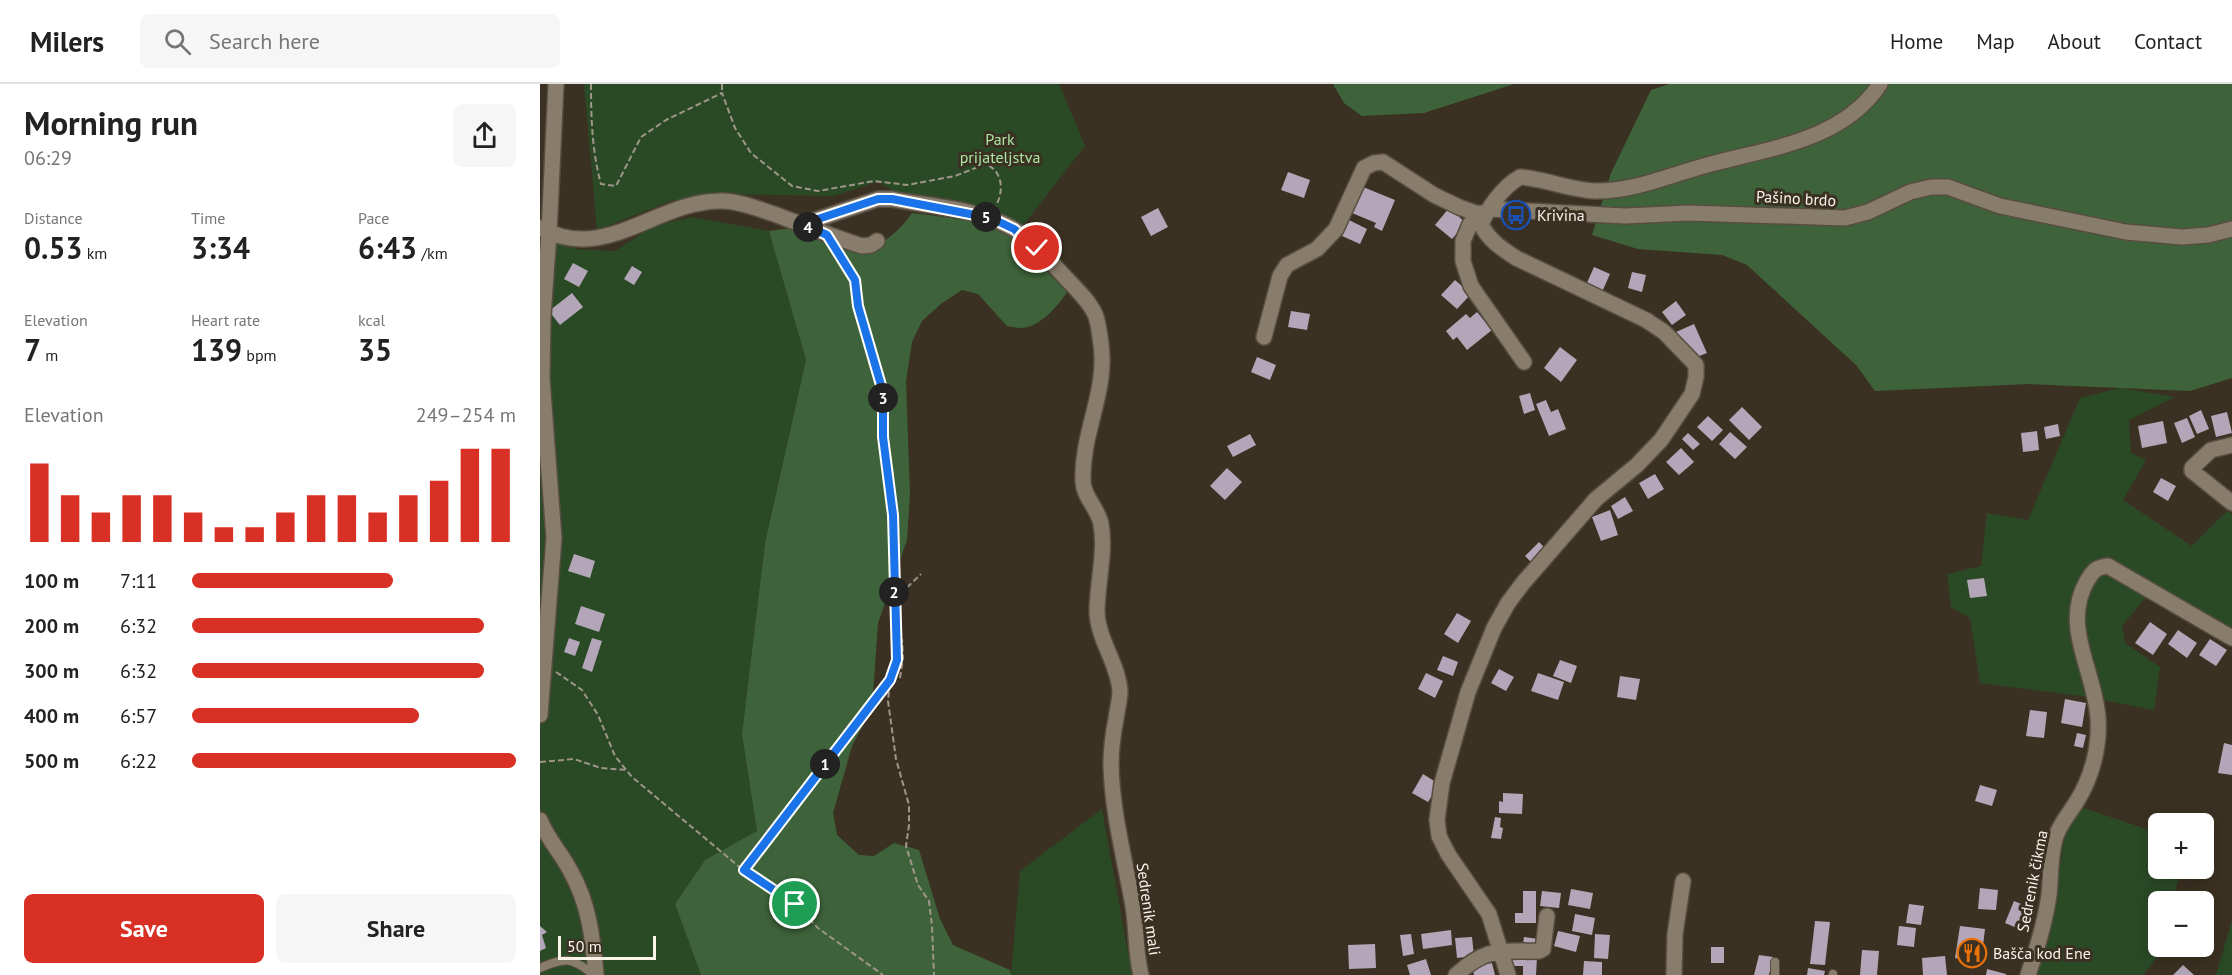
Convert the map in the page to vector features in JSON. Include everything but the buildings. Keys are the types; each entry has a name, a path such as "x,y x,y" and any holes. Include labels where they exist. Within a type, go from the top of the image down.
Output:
{"street":[{"path":"540,716 554,537 542,379 545,230 556,84"},
{"path":"1508,975 1489,914 1448,854 1439,836 1442,783 1468,692 1494,628 1508,603 1596,499 1637,465 1661,440 1692,394 1696,365 1665,333 1646,320 1516,258 1497,246 1488,238 1480,225 1485,213 1498,196 1520,177 1594,191 1627,189 1710,164 1772,150 1827,130 1851,114 1874,93 1880,84"},
{"name":"Pašino brdo","path":"1263,337 1281,276 1287,266 1317,249 1336,229 1364,168 1374,162 1383,162 1434,195 1459,207 1485,213 1625,216 1689,213 1845,218 1868,212 1910,192 1948,187 2000,206 2126,232 2182,237 2208,235 2232,229"},
{"name":"Sedrenik mali","path":"803,224 878,199 892,199 991,218 1014,229 1037,248 1084,298 1096,316 1104,363 1098,401 1084,454 1083,484 1085,494 1096,509 1101,521 1103,536 1097,613 1101,632 1118,679 1120,694 1112,742 1111,766 1135,919 1140,975"},
{"path":"545,230 575,239 601,239 675,209 696,203 723,201 754,208 862,246 871,245 877,241"},
{"path":"1485,213 1470,224 1463,241 1462,261 1471,285 1524,362"},
{"path":"2232,445 2211,450 2192,468 2192,471 2232,503"},
{"name":"Sedrenik čikma","path":"2028,975 2044,922 2055,839 2062,822 2077,801 2089,778 2096,751 2098,719 2093,688 2080,648 2076,613 2079,598 2092,572 2098,567 2108,566 2232,638"},
{"path":"540,820 545,833 571,871 586,905 594,942 595,975"},
{"path":"1674,975 1675,934 1683,881"},
{"path":"1456,975 1486,954 1543,949 1547,916"}],"lane":[{"path":"540,968 563,959 571,960 595,975"},
{"path":"1774,962 1775,975"}],"path":[{"path":"591,84 591,124 597,167 602,184 616,186 641,137 666,120 722,93"},
{"path":"722,84 722,93 735,128 751,153 792,186 818,191 874,181 907,185 955,176 986,164 994,168 1000,176 1001,196 991,218"},
{"path":"744,870 890,680 896,666 893,515 883,437 883,392 858,306 855,280 827,235"},
{"path":"894,600 921,574"},
{"path":"900,678 902,639"},
{"path":"544,663 582,690 598,715 615,756 632,777 744,870 795,904 818,928 883,975"},
{"path":"896,666 902,668"},
{"path":"890,680 888,701 896,759 909,805 906,846 918,885 929,901 934,975"},
{"path":"540,762 574,759 601,768 627,770"}],"green space":[{"name":"Park prijateljstva","path":"584,84 1059,84 1085,146 1021,228 913,201 877,182 833,196 711,194 671,201 597,230"},
{"path":"1333,84 1514,84 1424,113 1362,116 1344,103"},
{"path":"1669,84 2232,84 2232,378 2190,391 2029,384 1875,391 1856,365 1747,265 1722,255 1638,249 1592,235 1611,173 1651,90"},
{"path":"912,213 976,221 999,229 1017,241 1067,292 1042,320 1022,328 1007,326 978,294 962,290 942,303 922,321 912,342 906,381 910,494 907,540 878,623 872,708 852,746 833,813 837,835 859,855 874,856 894,843 919,850 940,919 953,945 1010,970 1011,975 701,975 675,904 705,860 757,831 742,734 765,543 806,360 769,231 797,229 841,248 863,249 873,247 891,236"},
{"path":"691,217 769,231 806,360 765,543 742,734 757,831 705,860 675,904 701,975 540,975 540,239 576,249 615,251 652,227"},
{"path":"2120,388 2175,397 2129,420 2131,453 2146,460 2123,500 2192,546 2227,511 2232,514 2232,636 2153,589 2122,626 2125,643 2160,667 2154,710 2088,697 1980,683 1970,618 1951,607 1947,574 1981,566 1987,513 2028,520 2080,398"},
{"path":"2081,807 2148,830 2148,879 2178,879 2176,891 2148,891 2148,957 2158,957 2143,975 2034,975 2053,915 2066,826"},
{"path":"1102,809 1132,975 1011,975 1020,871"},
{"path":"2232,920 2232,975 2216,975"}],"place":[{"name":"Krivina","path":"1516,215"},
{"name":"Bašča kod Ene","path":"1972,953"}],"route":[{"path":"795,904 744,870 890,680 897,660 893,515 883,437 883,392 858,306 855,280 827,235 803,224 815,222 878,199 892,199 991,218 1014,229 1037,248"}]}
